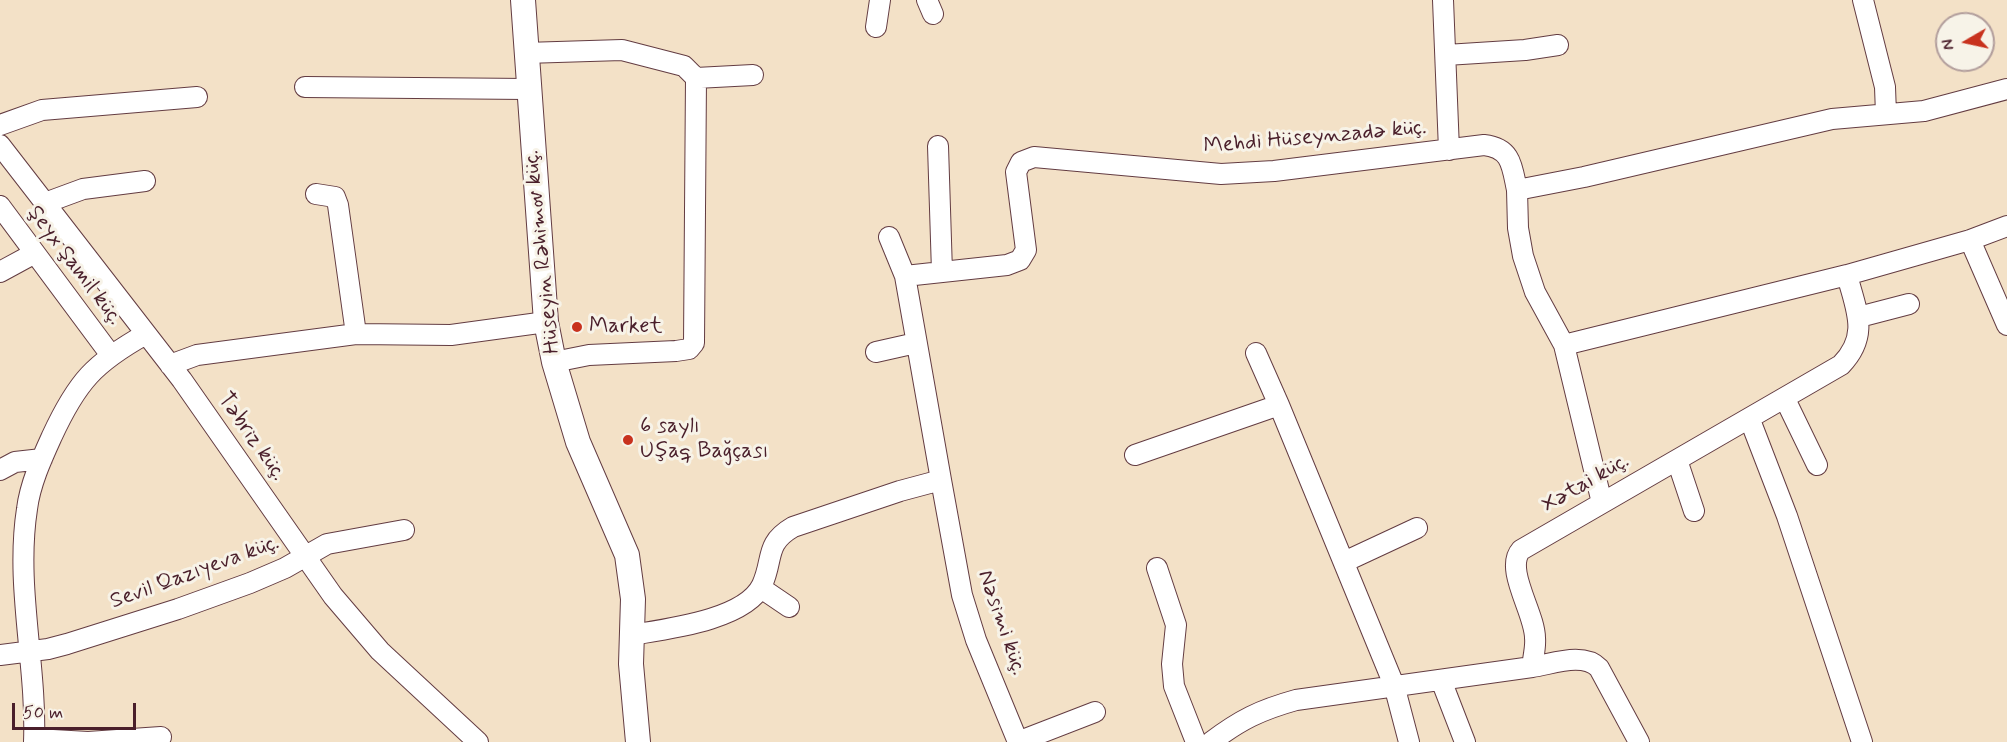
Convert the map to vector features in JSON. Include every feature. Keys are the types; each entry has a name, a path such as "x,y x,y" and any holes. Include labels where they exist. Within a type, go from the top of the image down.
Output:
{"main road":[{"name":"Hüseyin Rəhimov küç.","path":"523,0 527,88 546,322 554,362 578,442 627,555 633,599 632,700 638,742"}],"street":[{"path":"876,27 880,0"},
{"path":"1443,0 1449,150"},
{"path":"1863,0 1885,87 1886,114"},
{"path":"1446,55 1525,50 1558,45"},
{"path":"525,53 622,50 684,66 696,78 694,343 689,349 676,351 589,355 554,362"},
{"path":"696,78 753,75"},
{"path":"305,87 527,88"},
{"path":"1517,190 1595,175 1832,119 1924,111 2007,89"},
{"path":"0,125 42,111 197,97"},
{"name":"Təbriz küç.","path":"0,145 170,365 333,596 380,651 478,742"},
{"name":"Mehdi Hüseynzadə küç.","path":"904,276 1007,265 1020,260 1026,250 1016,172 1021,162 1034,157 1221,174 1484,145 1498,147 1507,154 1517,190 1518,228 1529,276 1564,345 1602,502"},
{"path":"938,146 942,272"},
{"path":"45,203 83,189 145,181"},
{"path":"316,194 335,197 338,205 356,334"},
{"name":"Şeyx Şamil küç.","path":"0,206 110,354"},
{"path":"1564,345 1846,275 1970,240 2007,226"},
{"path":"631,635 704,620 751,600 761,588 773,544 786,531 900,491 941,480 904,276 889,237"},
{"path":"1970,240 2007,325"},
{"path":"0,272 34,253"},
{"name":"Xətai küç.","path":"1532,667 1536,639 1532,619 1514,567 1515,556 1521,549 1750,420 1841,365 1853,353 1857,340 1858,317 1846,275"},
{"path":"1858,317 1909,304"},
{"path":"170,365 197,355 356,334 451,334 546,322"},
{"path":"146,334 110,354 82,381 42,459 27,506 24,530 29,652 34,677 34,741 161,737"},
{"path":"876,352 916,343"},
{"path":"1256,353 1394,685 1409,742"},
{"path":"1785,399 1817,465"},
{"path":"1135,455 1279,405"},
{"path":"1750,420 1786,516 1862,742"},
{"path":"0,470 15,462 42,459"},
{"path":"1677,460 1694,510"},
{"name":"Nəsimi küç.","path":"941,480 962,595 976,640 1019,742"},
{"path":"1344,562 1417,528"},
{"name":"Sevil Qazıyeva küç.","path":"0,655 48,649 178,609 250,583 327,544 404,530"},
{"path":"1157,568 1176,625 1172,664 1174,686 1196,742"},
{"path":"761,588 789,607"},
{"path":"1212,742 1240,720 1264,709 1296,700 1584,659 1593,662 1599,668 1639,742"},
{"path":"1441,681 1465,742"},
{"path":"1019,742 1053,736 1095,712"}],"place":[{"name":"Market","path":"577,327"},
{"name":"6 saylı Uşaq Bağçası","path":"628,440"}]}
